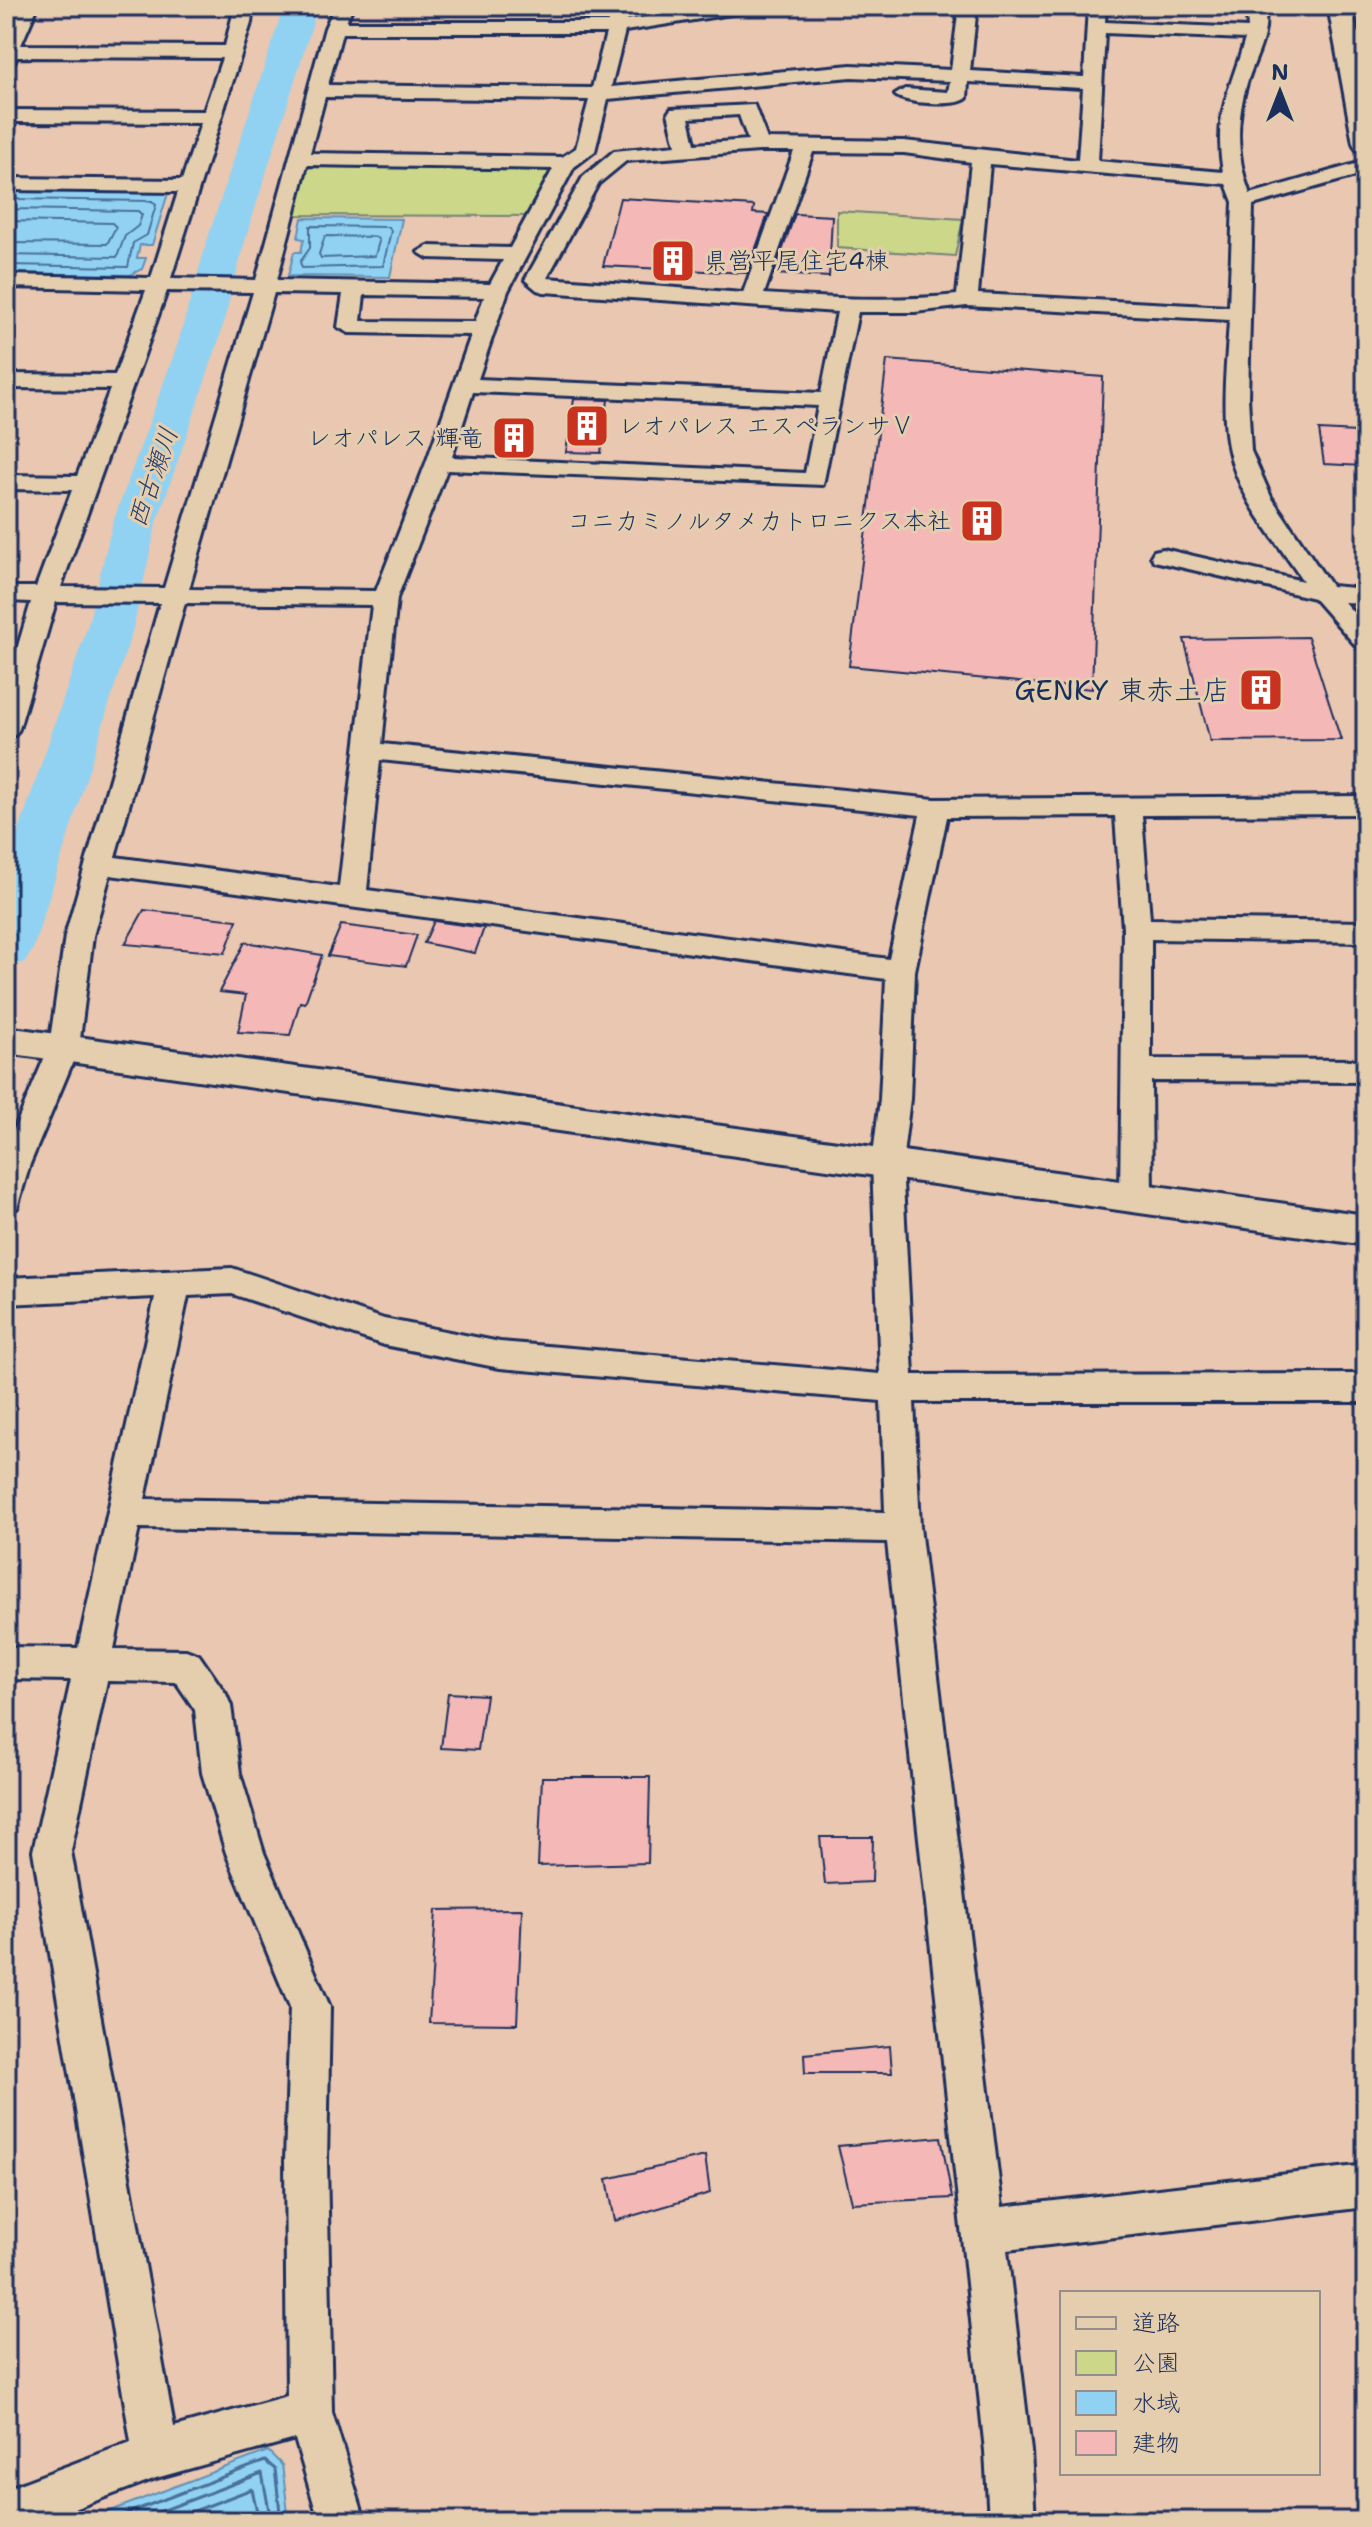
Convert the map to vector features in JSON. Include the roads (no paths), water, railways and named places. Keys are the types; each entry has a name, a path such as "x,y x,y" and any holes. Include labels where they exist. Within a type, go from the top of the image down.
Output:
{"main road":[{"path":"1340,6 1355,39 1366,143"}],"street":[{"path":"29,6 8,55 231,52"},
{"path":"6,726 46,594 159,284 242,23 244,6"},
{"path":"6,1200 15,1164 64,1047 79,936 164,596 217,445 254,286 297,159 334,28 344,6"},
{"path":"352,897 385,598 438,463 497,291 566,163 585,151 617,27 617,6"},
{"path":"334,28 617,27 750,6"},
{"path":"878,94 957,98 968,6"},
{"path":"1088,165 1097,6"},
{"path":"1255,6 1258,34 1238,82 1227,128 1233,179 1243,202 1237,397 1240,451 1259,497 1323,593 1366,642"},
{"path":"1097,27 1258,34"},
{"path":"317,91 602,94 851,71 1095,83"},
{"path":"796,76 800,90 847,92"},
{"path":"687,150 678,113 747,109 759,145"},
{"path":"6,116 212,117"},
{"path":"1233,179 981,157 904,147 759,145 621,155 590,181 536,280 544,286 849,306 915,306 967,300 1241,314"},
{"path":"752,298 806,145"},
{"path":"967,300 981,157"},
{"path":"297,159 566,163"},
{"path":"1243,202 1366,167"},
{"path":"6,184 188,186"},
{"path":"428,252 516,254"},
{"path":"6,281 497,291"},
{"path":"354,289 349,327 483,329"},
{"path":"438,463 815,480 849,306"},
{"path":"6,381 122,382"},
{"path":"463,385 829,400"},
{"path":"6,482 86,483"},
{"path":"1163,556 1323,593 1366,596"},
{"path":"6,594 385,598"},
{"path":"370,751 935,808 1366,805"},
{"path":"1128,807 1137,929 1136,1198"},
{"path":"935,808 901,971 895,1099 887,1163 895,1389 903,1527 1008,2451 1012,2521"},
{"path":"99,864 901,971"},
{"path":"1137,929 1366,932"},
{"path":"6,1040 1366,1230"},
{"path":"1138,1070 1366,1071"},
{"path":"6,1291 174,1286 232,1281 384,1332 500,1355 895,1389 1366,1388"},
{"path":"156,2455 52,1851 174,1286"},
{"path":"124,1513 903,1527"},
{"path":"6,1663 92,1662 186,1666 213,1706 221,1773 245,1853 310,2007 306,2161 310,2412 342,2521"},
{"path":"983,2231 1366,2186"},
{"path":"6,2512 156,2455 310,2412"}],"water":[{"path":"6,191 168,193 152,245 140,245 137,258 146,258 142,269 130,275 6,273"},
{"path":"302,218 402,219 390,277 288,276 294,252 301,252 304,239 298,238"},
{"path":"268,2451 282,2465 289,2521 84,2521"}],"waterway":[{"name":"西古瀬川","path":"6,949 111,625 134,525 198,343 226,241 301,6"}],"place":[{"name":"県営平尾住宅4棟","path":"673,261"},
{"name":"レオパレス エスペランサⅤ","path":"587,426"},
{"name":"レオパレス 輝竜","path":"514,438"},
{"name":"コニカミノルタメカトロニクス本社","path":"982,521"},
{"name":"GENKY 東赤土店","path":"1261,690"}]}
